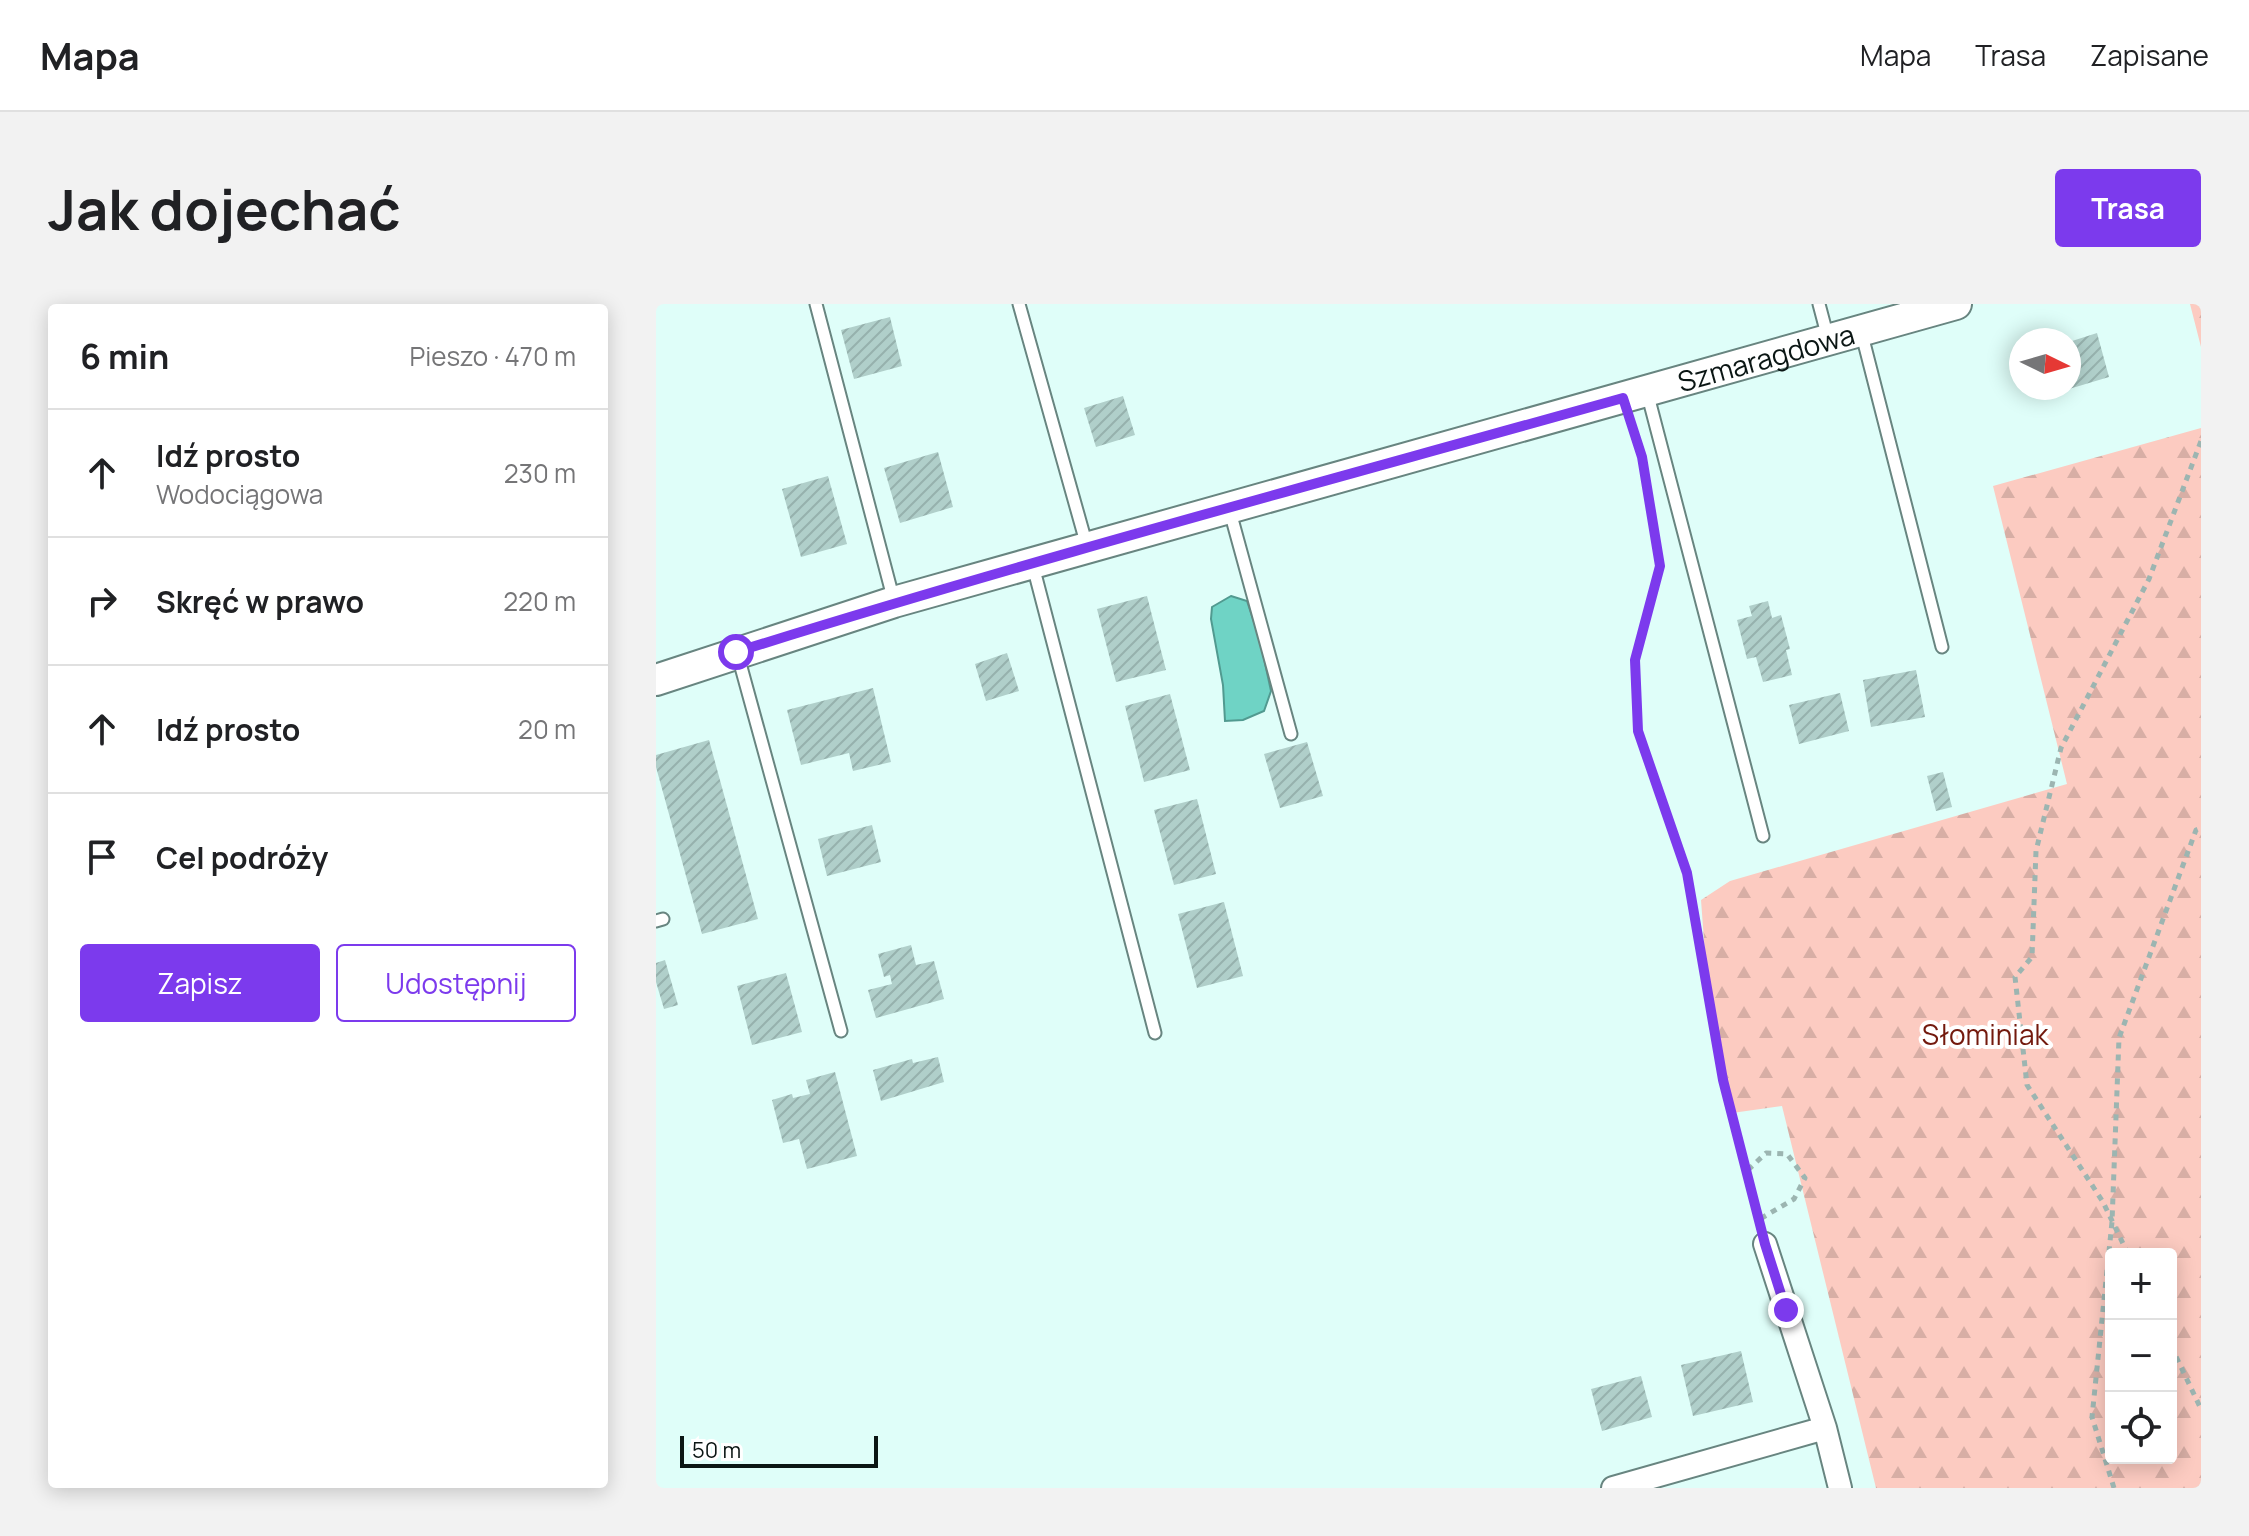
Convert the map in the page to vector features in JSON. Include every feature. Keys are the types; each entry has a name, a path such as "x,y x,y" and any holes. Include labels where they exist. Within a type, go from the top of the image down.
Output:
{"street":[{"name":"Szmaragdowa","path":"656,680 894,602 1956,304"},
{"path":"1765,1244 1825,1428 1840,1488"},
{"path":"1613,1488 1825,1428"}],"lane":[{"path":"816,304 894,602"},
{"path":"1019,304 1087,548"},
{"path":"1819,304 1828,339"},
{"path":"1861,330 1942,647"},
{"path":"1635,395 1763,836"},
{"path":"1229,508 1291,734"},
{"path":"1032,563 1155,1033"},
{"path":"736,652 841,1031"}],"path":[{"path":"1635,395 1660,566 1635,660 1638,731 1687,873 1723,1080 1765,1244"},
{"path":"2125,1248 2103,1202 2027,1085 2015,977 2032,957 2036,851 2061,748 2149,579 2201,441"},
{"path":"2114,1488 2092,1417 2112,1222 2119,1038 2196,830 2201,828"},
{"path":"1748,1170 1766,1153 1787,1154 1805,1178 1794,1199 1759,1220"},
{"path":"2177,1359 2201,1409"}],"green space":[{"path":"2190,304 2201,304 2201,347"},
{"name":"Słominiak","path":"2201,428 2201,1488 1876,1488 1782,1106 1732,1113 1708,994 1701,900 1730,881 2067,784 1993,486"}],"shaded area":[{"path":"1231,596 1247,601 1260,640 1271,691 1264,711 1243,720 1225,721 1223,685 1211,619 1212,607"}],"building":[{"path":"890,317 902,366 854,379 841,330"},
{"path":"2097,333 2109,377 2081,385 2081,338"},
{"path":"1123,396 1135,435 1096,447 1084,408"},
{"path":"938,452 953,507 900,523 884,468"},
{"path":"828,476 847,544 801,557 782,489"},
{"path":"1147,596 1166,670 1116,682 1097,609"},
{"path":"1768,601 1772,618 1781,615 1790,649 1786,650 1792,675 1763,682 1756,657 1747,659 1737,620 1752,616 1749,606"},
{"path":"1007,653 1019,691 986,701 975,664"},
{"path":"1916,670 1925,717 1871,727 1863,680"},
{"path":"873,688 891,762 853,771 849,753 801,765 787,710"},
{"path":"1840,693 1849,731 1799,744 1789,705"},
{"path":"1170,694 1190,770 1144,782 1125,706"},
{"path":"709,740 758,919 702,934 656,767 656,755"},
{"path":"1307,742 1323,796 1280,808 1264,754"},
{"path":"1943,772 1952,807 1936,811 1927,776"},
{"path":"1197,799 1216,874 1174,885 1154,810"},
{"path":"872,825 881,862 827,876 818,839"},
{"path":"1224,902 1243,976 1197,988 1178,914"},
{"path":"911,945 916,965 934,961 944,999 876,1018 868,990 892,984 890,975 884,977 878,954"},
{"path":"665,960 678,1005 664,1009 656,982 656,963"},
{"path":"786,973 802,1032 752,1045 737,986"},
{"path":"938,1057 944,1082 881,1101 873,1070 912,1059 913,1063"},
{"path":"835,1072 857,1156 807,1169 799,1139 783,1143 772,1100 792,1094 793,1098 810,1094 806,1080"},
{"path":"1741,1351 1753,1402 1693,1416 1681,1365"},
{"path":"1641,1376 1652,1417 1602,1431 1591,1389"}],"route":[{"path":"736,652 894,602 1623,398 1642,457 1660,566 1635,660 1638,731 1687,873 1723,1080 1765,1244 1786,1310"}]}
